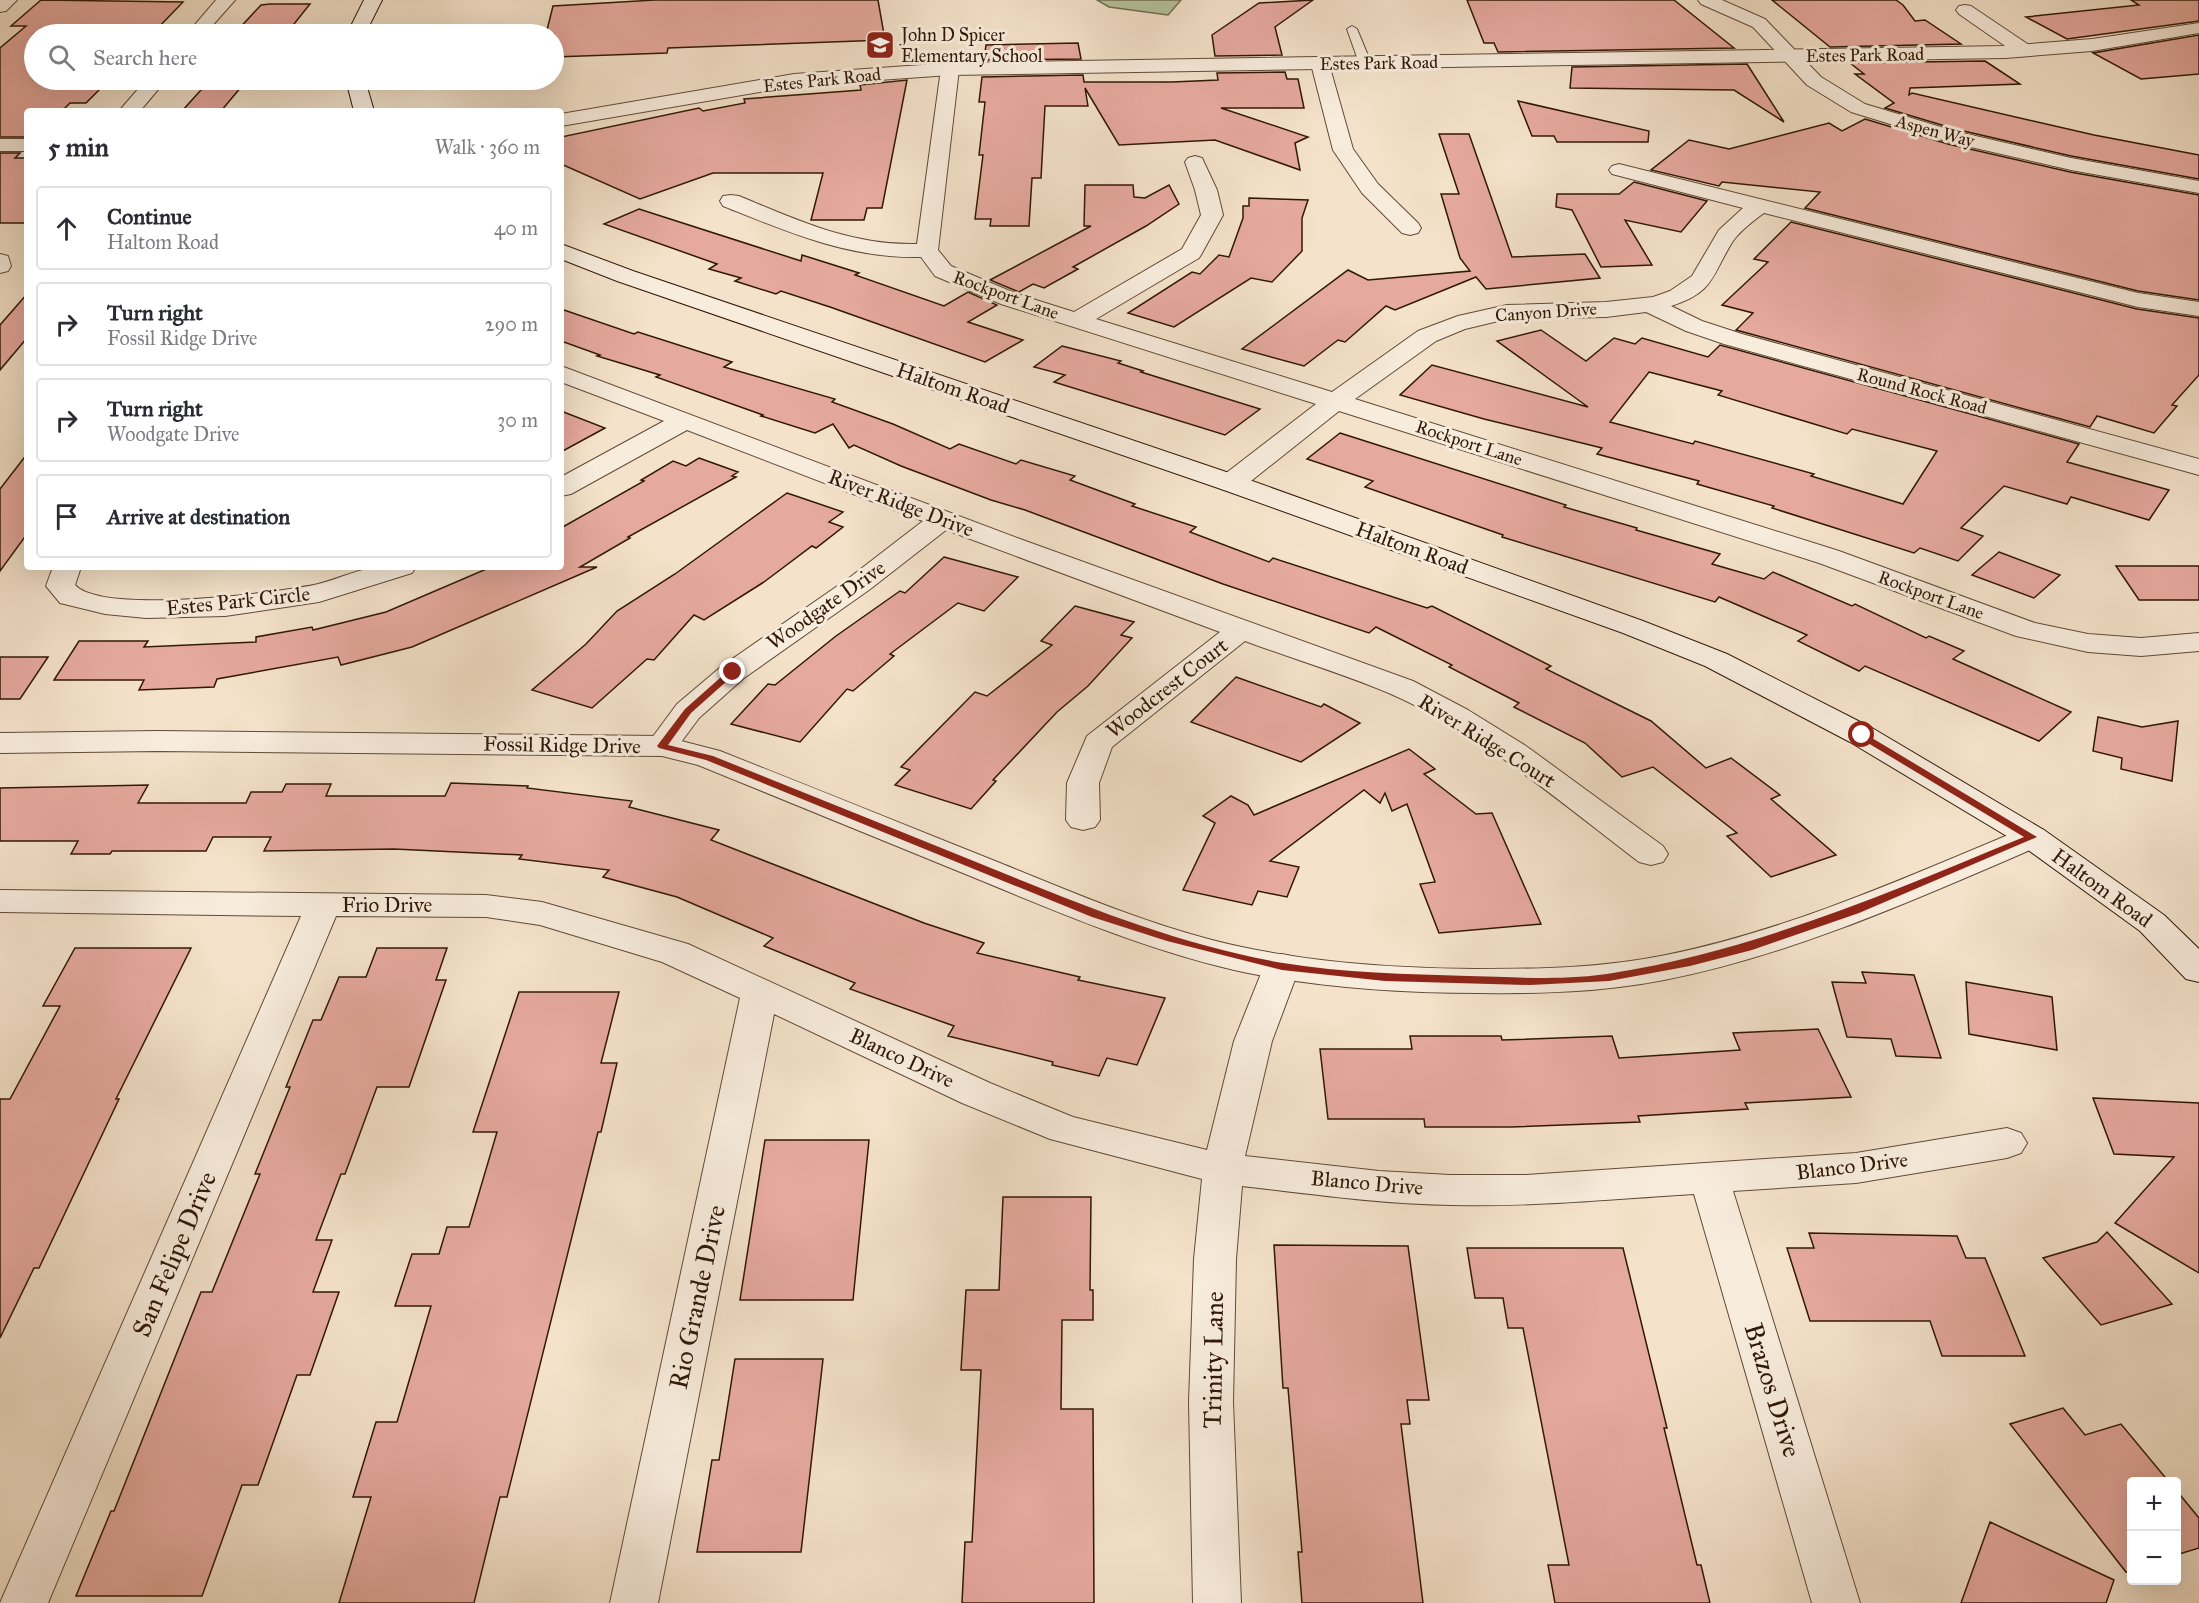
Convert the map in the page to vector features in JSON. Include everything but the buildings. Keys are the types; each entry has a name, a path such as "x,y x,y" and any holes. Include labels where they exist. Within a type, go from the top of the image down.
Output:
{"street":[{"path":"0,7 8,0"},
{"path":"205,24 226,0"},
{"path":"361,24 373,0"},
{"name":"Aspen Way","path":"1707,0 1759,23 1814,81 1858,108 1948,136 2071,164 2199,187"},
{"path":"1965,10 2025,51"},
{"name":"Estes Park Road","path":"564,119 794,80 950,69 1789,57 2025,51 2092,45 2199,28"},
{"path":"1320,64 1343,150 1370,188 1410,228"},
{"path":"731,201 817,235 850,244 881,250 927,250 950,69"},
{"path":"132,108 147,90"},
{"path":"359,90 363,108"},
{"path":"0,145 24,145"},
{"path":"1077,320 1191,253 1212,215 1206,190 1195,162"},
{"path":"1619,170 2138,300 2199,309"},
{"name":"Canyon Drive","path":"1231,483 1336,401 1427,336 1462,322 1485,316 1529,310 1650,305 1675,298 1694,287 1707,273 1723,240 1741,218 1760,206"},
{"name":"Rockport Lane","path":"927,250 943,271 1009,300 1829,557 2027,630 2088,643 2141,647 2199,642"},
{"name":"Haltom Road","path":"564,252 625,276 1231,483 1633,627 1716,660 1862,735 2032,837 2152,922 2199,970"},
{"name":"Round Rock Road","path":"1650,305 1694,326 1733,339 2199,467"},
{"name":"River Ridge Drive","path":"564,374 1010,545 1242,629"},
{"path":"564,486 684,421"},
{"name":"Woodgate Drive","path":"662,746 688,711 725,678 777,639 859,584 944,518"},
{"name":"Estes Park Circle","path":"67,570 60,586 70,597 105,605 146,609 225,607 278,600 319,593 392,570"},
{"name":"Woodcrest Court","path":"1083,820 1083,783 1098,743 1242,629"},
{"name":"River Ridge Court","path":"1242,629 1401,688 1457,717 1515,753 1650,854"},
{"name":"Fossil Ridge Drive","path":"0,743 158,741 662,746 710,758 1096,915 1215,952 1282,966 1385,977 1463,981 1609,977 1690,962 1748,947 1856,910 2032,837"},
{"name":"Frio Drive","path":"0,901 486,906 542,914 675,953 760,992"},
{"name":"San Felipe Drive","path":"24,1603 324,904"},
{"name":"Trinity Lane","path":"1217,1603 1211,1401 1215,1259 1220,1220 1222,1169 1253,1041 1282,966"},
{"name":"Blanco Drive","path":"760,992 976,1093 1064,1129 1222,1169 1379,1186 1450,1190 1526,1190 1856,1168 2007,1143"},
{"name":"Rio Grande Drive","path":"634,1603 760,992"},
{"name":"Brazos Drive","path":"1709,1177 1836,1603"}],"lane":[{"path":"1352,29 1365,63"}],"green space":[{"path":"1097,0 1181,0 1168,15 1109,7"}],"place":[{"name":"John D Spicer Elementary School","path":"880,45"}],"route":[{"path":"733,672 702,696 662,746 710,758 1096,915 1171,939 1215,952 1282,966 1385,977 1463,981 1530,981 1609,977 1690,962 1748,947 1856,910 2032,837 1862,735"}]}
